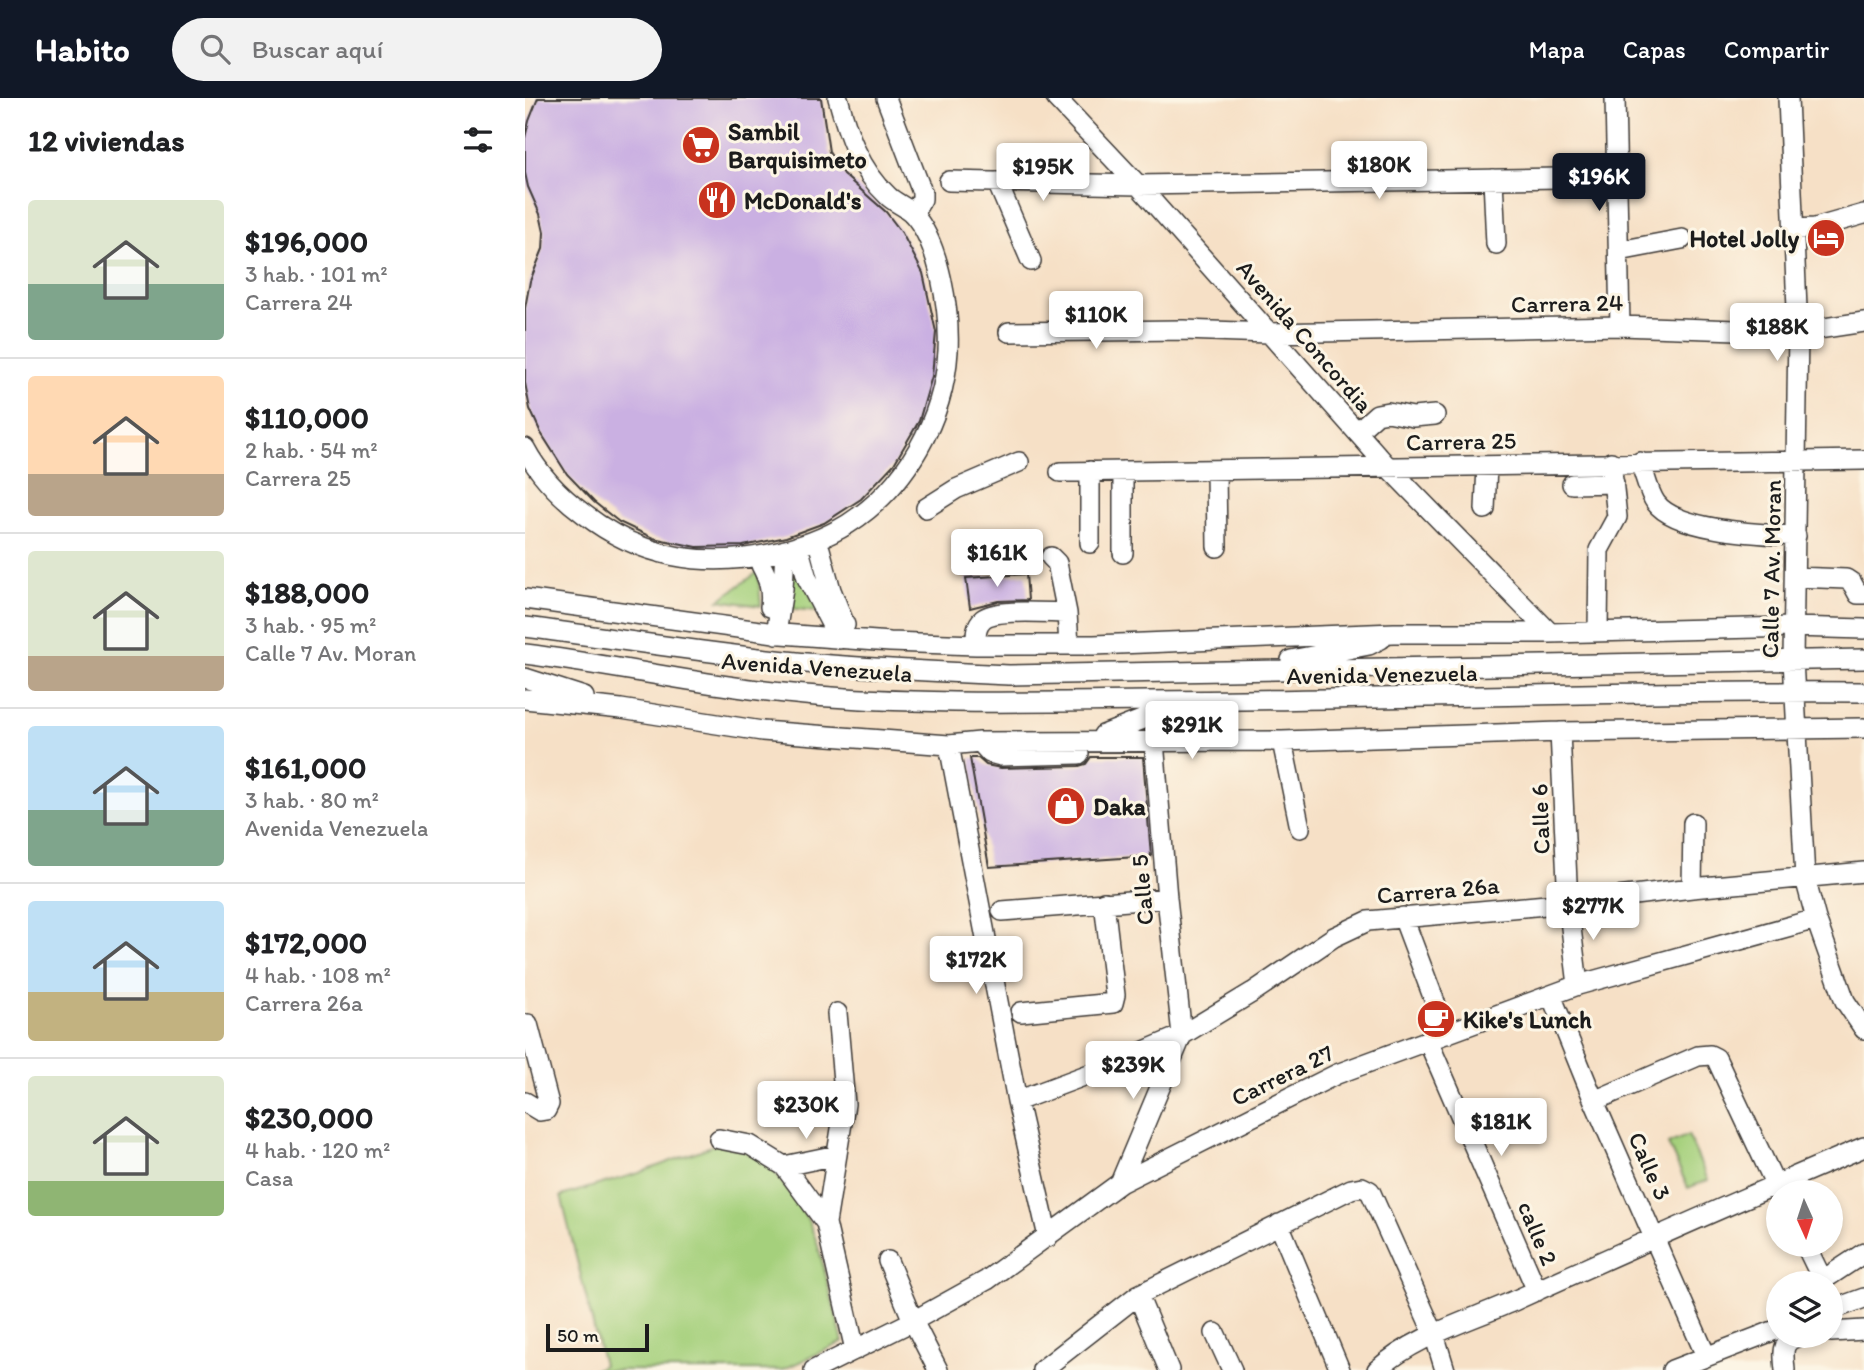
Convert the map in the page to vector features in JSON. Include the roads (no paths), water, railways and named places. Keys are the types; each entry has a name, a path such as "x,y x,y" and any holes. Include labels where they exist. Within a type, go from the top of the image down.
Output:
{"street":[{"path":"525,447 541,473 571,504 603,528 652,552 682,559 718,561 754,557 792,548 847,524 883,495 918,450 935,414 946,370 948,319 939,267 927,238 913,214 888,196 868,173 852,144 838,98"},
{"path":"886,98 922,192 922,199 913,214"},
{"name":"Avenida Concordia","path":"1056,98 1138,185 1387,466 1550,633"},
{"path":"1615,98 1621,326"},
{"name":"Calle 7 Av. Moran","path":"1788,98 1798,331 1793,660 1805,878 1816,919 1845,1001 1864,1029"},
{"path":"950,181 1138,185 1618,177"},
{"path":"1493,179 1496,244"},
{"path":"997,182 1031,261"},
{"path":"1794,229 1815,228 1864,214"},
{"path":"1619,251 1682,239"},
{"name":"Carrera 24","path":"1009,332 1183,330 1269,333 1621,326 1798,331 1864,322"},
{"path":"1357,432 1377,414 1388,412 1413,416 1435,415"},
{"name":"Carrera 25","path":"1060,472 1864,460"},
{"path":"926,508 956,489 1019,462"},
{"path":"1640,462 1656,503 1675,516 1697,526 1796,536"},
{"path":"1598,631 1599,550 1617,517 1611,463"},
{"path":"1485,509 1487,466"},
{"path":"1216,470 1217,547"},
{"path":"1090,471 1090,543"},
{"path":"1123,471 1123,553"},
{"path":"1572,484 1614,483"},
{"path":"769,633 792,548"},
{"path":"792,548 844,639"},
{"path":"820,549 844,639"},
{"path":"1051,557 1057,563 1067,613 1069,645"},
{"path":"761,565 772,593 769,633"},
{"path":"1795,577 1846,579 1852,583 1857,593 1864,594"},
{"name":"Avenida Venezuela","path":"525,599 769,633 976,646 1069,645 1394,632 1550,633 1793,627 1864,629"},
{"path":"976,646 976,630 981,621 992,614 1067,613"},
{"path":"525,614 596,636"},
{"name":"Avenida Venezuela","path":"525,627 720,654 907,671 1009,675 1864,659"},
{"path":"1244,670 1369,645 1394,632"},
{"name":"Avenida Venezuela","path":"525,654 703,683 806,695 1014,702 1864,692"},
{"path":"525,678 621,709"},
{"path":"525,699 621,709 762,731 949,745 981,742 1282,741 1560,732 1864,728"},
{"path":"1074,742 1113,733 1159,713 1221,701"},
{"name":"Calle 6","path":"1560,732 1568,903 1578,985"},
{"path":"981,742 995,755 1013,756 1086,753 1098,740"},
{"name":"Calle 5","path":"1154,741 1182,1035"},
{"path":"1282,741 1300,828"},
{"path":"949,745 1017,1101 1048,1237"},
{"path":"1692,888 1693,823"},
{"name":"Carrera 26a","path":"1017,1101 1182,1035 1334,937 1368,921 1864,872"},
{"path":"1002,911 1167,898"},
{"path":"1021,1012 1113,1003 1115,995 1104,902"},
{"path":"1403,917 1447,1034"},
{"name":"Carrera 27","path":"814,1370 913,1321 987,1280 1120,1183 1337,1074 1578,985 1816,919"},
{"name":"Calle 3","path":"1551,995 1594,1101 1706,1356"},
{"path":"837,1013 845,1104 826,1223 855,1350"},
{"path":"525,1102 540,1111 546,1110 549,1104 528,1024"},
{"path":"1120,1183 1182,1035"},
{"name":"calle 2","path":"1428,1041 1537,1290"},
{"path":"1594,1101 1698,1056 1710,1055 1716,1058 1774,1180"},
{"path":"719,1139 750,1145 784,1166 826,1223"},
{"path":"1795,1180 1864,1147"},
{"path":"784,1166 837,1155"},
{"path":"1041,1370 1138,1295 1351,1189 1362,1187 1370,1191 1434,1334 1445,1370"},
{"path":"1377,1370 1392,1357 1434,1334 1654,1237 1766,1193"},
{"path":"1279,1224 1340,1370"},
{"path":"1843,1278 1864,1253"},
{"path":"888,1261 913,1321 938,1370"},
{"path":"1138,1295 1170,1370"},
{"path":"1843,1296 1864,1298"},
{"path":"1843,1331 1864,1330"},
{"path":"1215,1333 1225,1368"},
{"path":"1672,1370 1766,1334"},
{"path":"1785,1348 1785,1370"}],"place":[{"name":"Sambil Barquisimeto","path":"701,145"},
{"name":"McDonald's","path":"717,200"},
{"name":"Hotel Jolly","path":"1826,238"},
{"name":"Daka","path":"1066,806"},
{"name":"Kike's Lunch","path":"1436,1019"}]}
